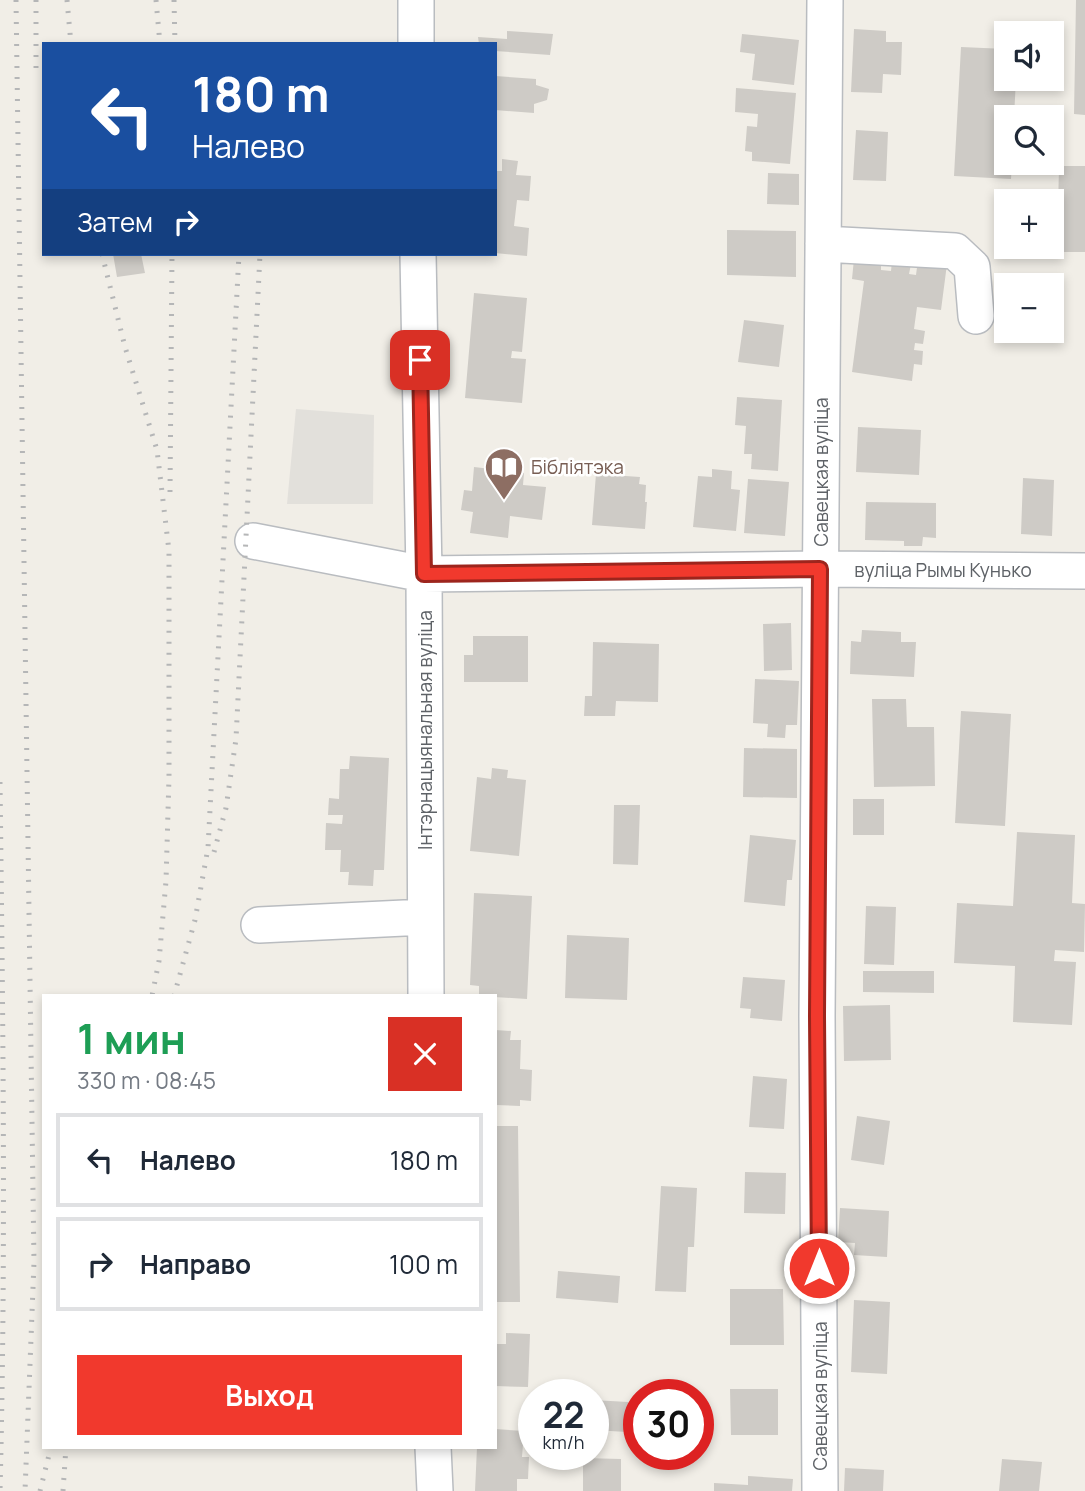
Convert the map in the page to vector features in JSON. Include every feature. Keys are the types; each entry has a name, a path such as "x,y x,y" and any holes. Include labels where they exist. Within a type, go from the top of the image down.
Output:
{"street":[{"path":"416,0 416,42"},
{"name":"Савецкая вуліца","path":"820,1491 817,1016 825,0"},
{"path":"822,244 955,251 972,267 976,316"},
{"name":"Інтэрнацыянальная вуліца","path":"418,256 424,574 426,994"},
{"name":"вуліца Рымы Кунько","path":"253,541 424,574 820,569 1085,571"},
{"path":"259,925 425,917"},
{"path":"433,1449 435,1491"}],"shaded area":[{"path":"296,409 374,415 373,504 287,504"}],"building":[{"path":"1076,0 1085,0 1085,115 1074,114"},
{"path":"854,29 886,31 886,42 902,42 901,75 883,74 882,93 851,92"},
{"path":"507,31 553,34 550,55 497,51 497,42 479,42 478,37 507,39"},
{"path":"742,34 799,40 794,85 752,80 755,54 740,52"},
{"path":"961,47 994,48 994,91 1015,91 1015,105 994,105 994,175 1011,175 1011,179 954,176"},
{"path":"497,76 536,79 536,85 549,89 547,100 534,104 534,113 497,110"},
{"path":"736,88 796,93 790,164 752,161 752,152 745,151 747,126 757,127 758,114 735,112"},
{"path":"856,130 888,132 886,181 853,180"},
{"path":"502,159 518,161 516,175 531,176 529,201 517,200 514,226 529,228 527,256 497,253 497,171 502,171"},
{"path":"1064,166 1085,166 1085,252 1064,252 1064,189 1058,189 1059,175 1064,175"},
{"path":"768,173 799,174 799,205 767,204"},
{"path":"727,230 796,231 796,277 727,275"},
{"path":"113,256 141,256 145,273 117,277"},
{"path":"854,259 881,263 881,270 891,271 892,261 911,264 909,274 916,275 918,260 947,264 941,310 917,307 914,329 925,331 923,344 915,343 914,350 923,351 922,365 914,364 912,381 852,372 864,281 852,279"},
{"path":"474,293 527,298 522,352 512,351 511,358 526,359 522,403 465,398"},
{"path":"744,320 784,325 779,367 738,362"},
{"path":"737,397 782,400 778,471 751,469 752,454 744,454 746,426 735,425"},
{"path":"858,427 921,430 919,475 856,472"},
{"name":"Бібліятэка","path":"474,467 524,473 523,485 546,487 542,520 510,516 508,538 470,533 473,512 461,510 464,490 472,491"},
{"path":"712,469 732,471 731,489 740,490 736,531 693,527 698,476 712,477"},
{"path":"596,474 640,477 639,484 646,485 645,529 592,525"},
{"path":"1023,478 1054,480 1052,536 1021,534"},
{"path":"748,479 789,482 785,536 744,533"},
{"path":"866,502 936,503 936,538 923,537 922,546 904,546 904,541 865,540"},
{"path":"791,623 792,670 764,671 763,624"},
{"path":"862,630 901,632 901,642 916,642 914,677 850,674 851,641 861,642"},
{"path":"473,636 528,636 528,682 464,682 464,655 473,655"},
{"path":"593,642 659,644 658,702 616,701 615,716 584,716 585,696 592,696"},
{"path":"755,679 799,681 797,725 786,725 785,738 767,737 768,724 753,723"},
{"path":"872,699 906,699 907,727 934,727 935,786 874,787"},
{"path":"961,711 1011,714 1005,826 955,823"},
{"path":"744,748 797,749 797,798 743,797"},
{"path":"350,756 389,758 384,870 374,870 373,886 348,885 349,872 340,872 341,850 325,850 326,823 342,824 343,815 328,815 329,798 339,799 340,769 349,769"},
{"path":"492,768 508,770 507,778 526,780 519,856 470,851 477,777 491,779"},
{"path":"853,799 884,799 884,835 853,835"},
{"path":"614,805 640,805 638,865 613,864"},
{"path":"1017,832 1075,835 1072,903 1085,904 1084,952 1055,950 1054,961 1076,962 1072,1025 1013,1022 1015,966 954,963 957,903 1013,906"},
{"path":"750,835 796,840 792,880 787,880 785,906 744,902"},
{"path":"474,893 532,896 527,999 479,994 479,986 470,985"},
{"path":"866,906 896,907 894,965 864,964"},
{"path":"567,935 629,938 627,1000 565,998"},
{"path":"863,971 934,971 934,993 863,992"},
{"path":"743,977 785,980 782,1021 750,1018 751,1009 740,1008"},
{"path":"890,1005 891,1060 844,1061 843,1006"},
{"path":"497,1030 511,1031 510,1040 521,1040 520,1069 532,1070 531,1101 520,1100 520,1106 497,1105"},
{"path":"753,1076 787,1079 784,1129 749,1127"},
{"path":"857,1116 890,1121 884,1165 851,1160"},
{"path":"497,1126 518,1126 520,1302 497,1302"},
{"path":"745,1172 786,1173 785,1214 744,1213"},
{"path":"661,1186 697,1188 694,1247 688,1247 686,1292 655,1291"},
{"path":"840,1208 889,1211 887,1257 854,1255 855,1243 838,1242"},
{"path":"558,1271 620,1276 618,1303 556,1298"},
{"path":"730,1289 783,1289 784,1345 730,1345"},
{"path":"854,1300 890,1302 887,1374 851,1372"},
{"path":"506,1333 530,1334 528,1379 518,1379 518,1387 497,1386 497,1344 506,1344"},
{"path":"730,1389 778,1389 778,1435 731,1435"},
{"path":"609,1401 623,1402 623,1432 609,1431"},
{"path":"497,1429 518,1431 518,1470 528,1470 528,1479 517,1479 517,1491 475,1491 477,1449 497,1449"},
{"path":"609,1459 621,1459 621,1491 583,1491 583,1470 609,1470"},
{"path":"1002,1459 1042,1462 1039,1491 999,1491"},
{"path":"845,1468 884,1470 883,1491 844,1491"},
{"path":"748,1476 793,1479 792,1491 714,1491 714,1483 748,1485"}],"railway":[{"path":"16,0 34,1262 25,1491"},
{"path":"36,0 36,73"},
{"path":"67,0 71,42"},
{"path":"156,0 160,42"},
{"path":"174,0 175,42"},
{"path":"102,256 125,347 157,450 169,551 166,881 159,961 152,994"},
{"path":"170,492 172,256"},
{"path":"175,994 195,920 208,848 239,256"},
{"path":"214,852 226,808 236,739 260,256"},
{"path":"0,782 3,1048 0,1491"},
{"path":"40,1491 50,1449"},
{"path":"63,1491 66,1449"}],"place":[{"name":"Бібліятэка","path":"504,501"}],"route":[{"path":"420,360 424,574 820,569 817,1016 819,1268"}]}
